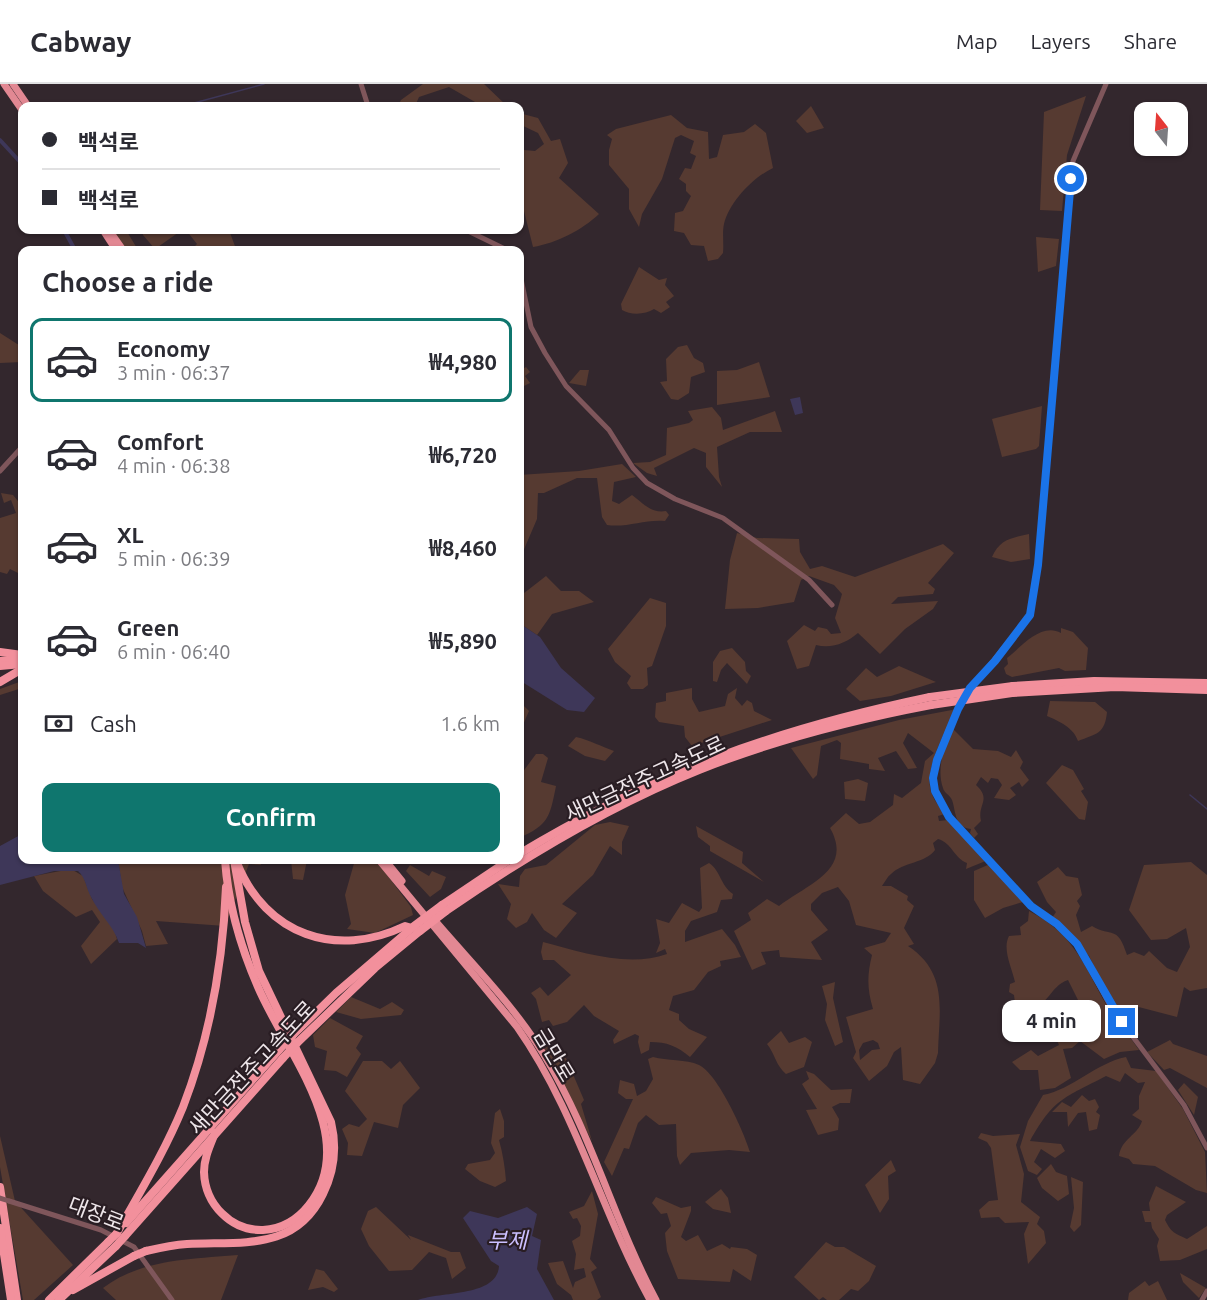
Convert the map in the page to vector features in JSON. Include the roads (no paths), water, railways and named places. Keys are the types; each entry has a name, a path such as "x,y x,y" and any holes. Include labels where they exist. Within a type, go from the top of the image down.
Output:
{"highway":[{"path":"4,84 18,104"},
{"path":"13,84 25,102"},
{"path":"0,652 18,656"},
{"path":"0,661 18,658"},
{"path":"0,666 18,664"},
{"path":"0,682 18,671"},
{"name":"새만금전주고속도로","path":"524,851 624,795 694,764 765,738 861,711 1094,681 1207,682"},
{"name":"새만금전주고속도로","path":"1012,690 1115,687 1207,690"},
{"name":"새만금전주고속도로","path":"524,860 575,829 627,802 699,770 798,736 930,701"},
{"path":"215,1133 206,1156 204,1172 211,1199 225,1217 244,1227 266,1230 281,1227 304,1212 316,1195 325,1174 328,1150 325,1125 317,1104 257,987 240,937 226,864"},
{"path":"121,1235 182,1108 199,1060 218,975 226,898 226,864"},
{"path":"69,1292 146,1251 183,1244 258,1242 285,1234 314,1212 332,1170 335,1148 331,1122 259,971 243,912 236,864"},
{"path":"237,864 244,880 261,904 287,925 301,932 320,938 348,941 376,937 405,926 415,929"},
{"name":"금만로","path":"382,864 535,1052 561,1098 633,1270 650,1300"},
{"name":"금만로","path":"388,864 522,1024 544,1055 565,1094 639,1268 656,1300"},
{"name":"새만금전주고속도로","path":"121,1235 336,993 415,929 504,864"},
{"name":"새만금전주고속도로","path":"444,908 517,864"},
{"name":"새만금전주고속도로","path":"59,1300 69,1292 215,1133 281,1054"},
{"path":"0,1187 17,1300"},
{"path":"0,1228 11,1300"},
{"name":"새만금전주고속도로","path":"49,1300 112,1244"}],"street":[{"path":"361,84 367,102"},
{"path":"1106,84 1073,160 1038,565 1030,615 965,696 948,730 933,778 935,791 949,817 1031,906 1057,924 1077,944 1112,1009 1184,1105 1207,1148"},
{"path":"474,234 499,246"},
{"path":"524,293 531,327 544,353 566,386 609,430 633,468 647,483 675,499 723,518 809,580 832,604"},
{"path":"0,471 18,451"},
{"name":"대장로","path":"0,1198 101,1230 134,1247 172,1300"},
{"path":"1202,1300 1207,1291"}],"water":[{"path":"800,397 803,413 795,415 790,399"},
{"path":"524,626 540,637 561,668 595,698 584,712 567,710 524,683"},
{"path":"18,836 18,864 119,864 124,894 137,917 146,948 138,943 119,943 94,903 78,871 54,871 0,885 0,846"},
{"name":"부제","path":"527,1207 537,1214 532,1236 541,1240 537,1269 554,1300 418,1300 479,1288 496,1276 499,1266 491,1261 463,1218 470,1211 498,1218"}],"waterway":[{"path":"198,102 264,84"},
{"path":"0,140 18,160"},
{"path":"66,234 73,246"},
{"path":"1190,795 1207,809"}]}
